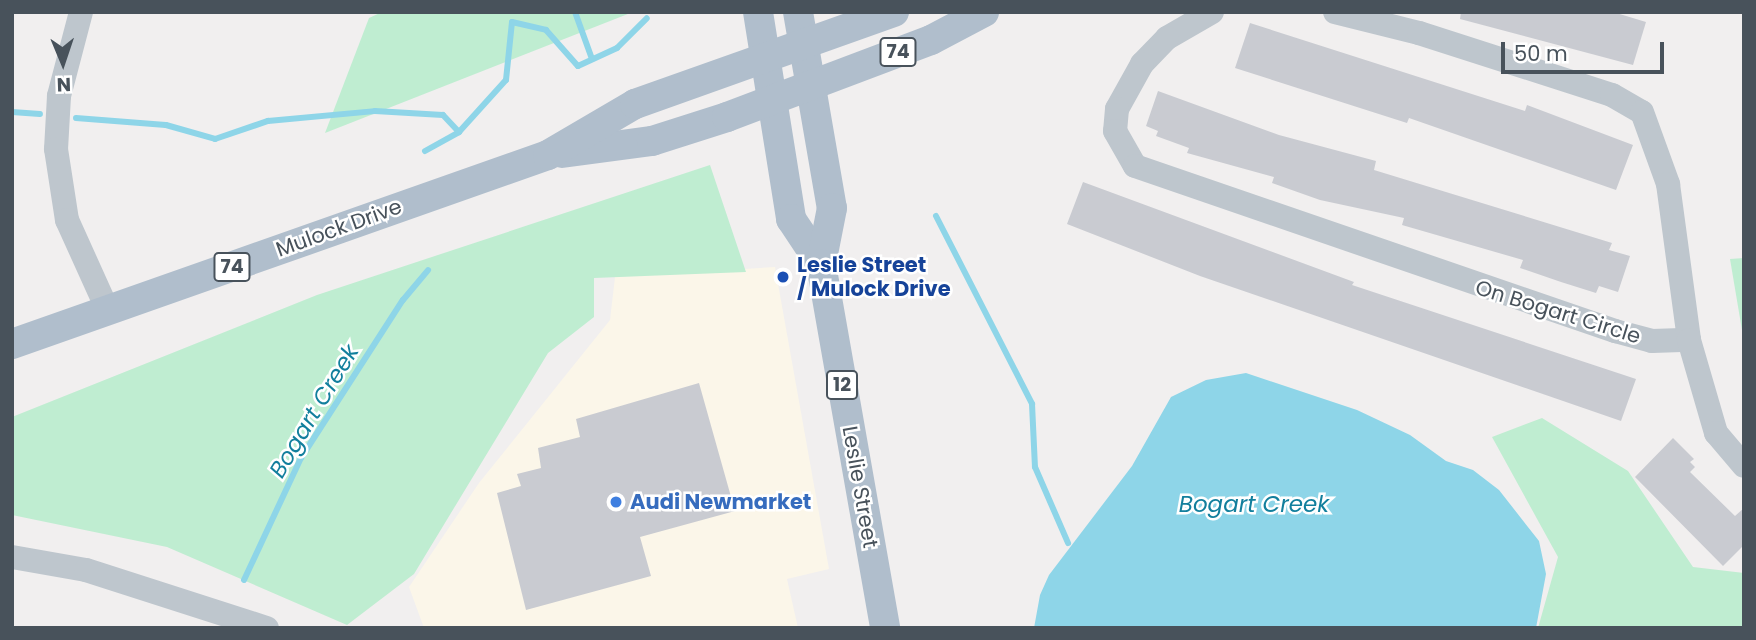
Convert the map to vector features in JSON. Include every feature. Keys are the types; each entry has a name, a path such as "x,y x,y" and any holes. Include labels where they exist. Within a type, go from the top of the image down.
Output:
{"main road":[{"name":"Leslie Street","path":"758,12 791,219 821,264"},
{"name":"Leslie Street","path":"798,12 832,208 821,264 885,628"},
{"name":"Mulock Drive","path":"12,344 548,155 635,103 894,12"},
{"name":"Mulock Drive","path":"548,155 652,141 930,40 984,12"}],"street":[{"path":"81,12 59,96 57,149 67,220 108,311"},
{"name":"On Bogart Circle","path":"1213,12 1167,38 1142,64 1117,109 1115,131 1135,166 1615,331 1652,341 1689,340"},
{"path":"1335,12 1419,33 1612,95 1642,112 1668,184 1689,340 1716,433 1744,466"},
{"path":"12,557 86,570 267,628"}],"shaded area":[{"path":"775,267 829,569 787,579 798,628 424,628 409,587 479,483 610,320 615,277"}],"green space":[{"path":"382,12 633,12 325,133 369,18"},
{"path":"710,165 746,272 594,278 594,317 548,353 414,574 347,625 167,547 12,515 12,417 317,295"},
{"path":"1744,258 1744,342 1730,259"},
{"path":"1542,418 1628,471 1693,567 1744,573 1744,628 1538,628 1558,557 1492,437"}],"water":[{"name":"Bogart Creek","path":"1246,373 1357,410 1410,435 1446,461 1473,470 1499,490 1539,541 1546,574 1536,628 1034,628 1040,595 1049,575 1132,466 1171,397 1206,380"}],"building":[{"path":"1461,12 1613,12 1646,22 1633,65 1460,19"},
{"path":"1250,23 1525,111 1527,105 1633,145 1616,190 1409,118 1407,123 1235,68"},
{"path":"1158,91 1279,135 1376,161 1374,170 1612,243 1609,250 1630,256 1618,292 1599,286 1596,293 1561,282 1520,268 1523,260 1402,225 1404,218 1320,200 1272,183 1274,177 1187,153 1189,148 1156,136 1158,131 1146,126"},
{"path":"1083,182 1354,282 1352,285 1636,379 1621,421 1200,276 1067,224"},
{"name":"Audi Newmarket","path":"699,383 735,511 640,537 651,576 526,610 497,493 521,486 517,474 541,468 538,448 580,437 576,419"},
{"path":"1673,438 1694,459 1690,462 1695,467 1690,472 1735,516 1744,508 1744,545 1723,566 1635,477"}],"waterway":[{"path":"575,12 592,59"},
{"name":"Bogart Creek","path":"425,151 459,132 506,80 512,22 546,30 578,66 617,48 647,18"},
{"path":"76,118 166,125 215,139 268,121 375,111 443,115 459,132"},
{"path":"12,112 40,114"},
{"name":"Bogart Creek","path":"936,216 1032,404 1035,467 1068,543"},
{"name":"Bogart Creek","path":"244,580 301,458 403,300 428,270"}],"place":[{"name":"Leslie Street / Mulock Drive","path":"783,277"},
{"name":"Audi Newmarket","path":"616,502"}]}
